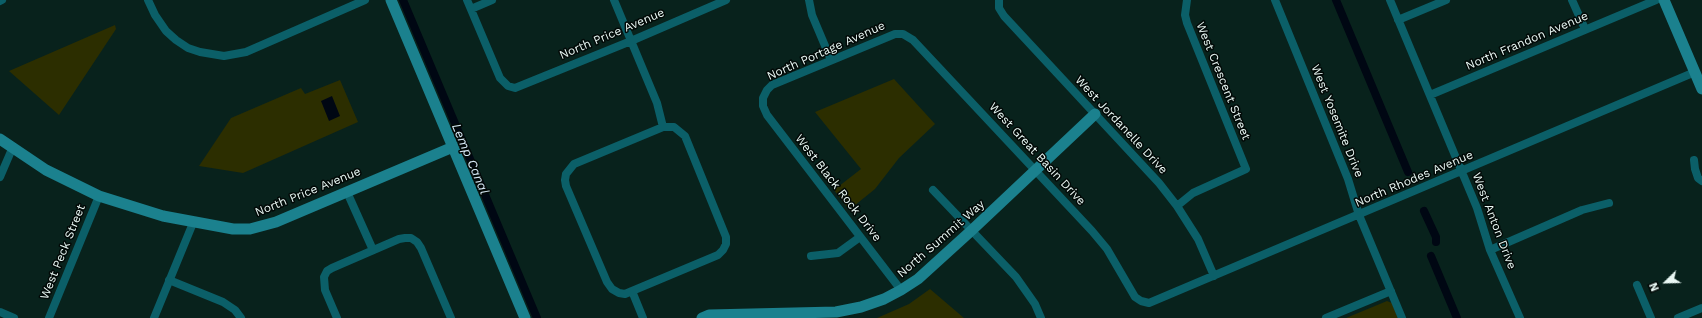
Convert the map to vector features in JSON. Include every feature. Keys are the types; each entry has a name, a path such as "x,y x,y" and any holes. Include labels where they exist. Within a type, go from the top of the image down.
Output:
{"street":[{"path":"148,0 154,16 166,31 188,48 213,55 236,55 365,0"},
{"path":"391,0 525,318"},
{"path":"467,0 471,9 492,0"},
{"path":"614,0 657,103 663,127"},
{"name":"North Price Avenue","path":"471,9 500,78 508,86 515,88 631,41 726,0"},
{"path":"809,0 812,15 831,60"},
{"name":"West Jordanelle Drive","path":"999,0 999,8 1004,16 1159,183 1177,206 1198,239 1214,276"},
{"name":"West Crescent Street","path":"1177,206 1193,193 1246,169 1187,23 1185,15 1187,0"},
{"name":"West Yosemite Drive","path":"1275,0 1348,179 1359,215 1402,318"},
{"name":"West Anton Drive","path":"1390,0 1477,208 1490,250 1520,318"},
{"path":"1398,20 1446,0"},
{"path":"1572,0 1585,29"},
{"name":"North Frandon Avenue","path":"1430,95 1656,0"},
{"path":"1664,0 1702,89"},
{"name":"North Portage Avenue","path":"763,98 767,90 772,85 888,36 903,34"},
{"name":"West Great Basin Drive","path":"903,34 913,40 1107,249 1135,297 1141,301"},
{"name":"North Rhodes Avenue","path":"1141,301 1149,303 1156,301 1695,72"},
{"name":"West Black Rock Drive","path":"763,98 763,106 767,115 901,290"},
{"name":"North Summit Way","path":"702,318 709,315 722,317 837,315 884,299 918,279 1095,114"},
{"path":"663,127 674,127 685,136 725,232 726,244 718,255 625,294 619,293 612,289 607,282 566,186 566,174 574,164 663,127"},
{"name":"North Price Avenue","path":"0,139 12,149 46,170 100,196 134,208 193,223 234,229 250,229 276,222 453,147"},
{"path":"0,177 12,149"},
{"path":"1694,160 1698,178 1702,181"},
{"path":"933,190 972,230 1026,290 1035,304 1041,318"},
{"path":"347,192 372,250"},
{"name":"West Peck Street","path":"49,318 100,196"},
{"path":"1490,250 1582,210 1608,203"},
{"path":"154,318 193,223"},
{"path":"811,256 838,253 860,237"},
{"path":"337,318 325,290 324,277 327,271 399,239 412,238 421,248 451,318"},
{"path":"169,280 224,302 235,310 241,318"},
{"path":"1637,285 1650,318"},
{"path":"632,291 643,318"},
{"path":"1326,318 1391,291"},
{"path":"1678,318 1702,308"},
{"path":"0,312 14,318"}],"shaded area":[{"path":"115,25 116,29 59,115 9,71"},
{"path":"894,79 935,124 899,158 875,189 849,210 834,190 861,169 815,112"},
{"path":"340,80 358,122 243,173 199,166 231,118 301,88 305,94"},
{"path":"332,96 340,116 329,121 321,101"},
{"path":"930,289 964,318 877,318 909,304"},
{"path":"1387,301 1392,303 1398,318 1346,318"}],"waterway":[{"name":"Lemp Canal","path":"403,0 537,318"},
{"path":"1336,0 1408,172"},
{"path":"1424,211 1436,237 1436,242"},
{"path":"1431,256 1457,318"}]}
